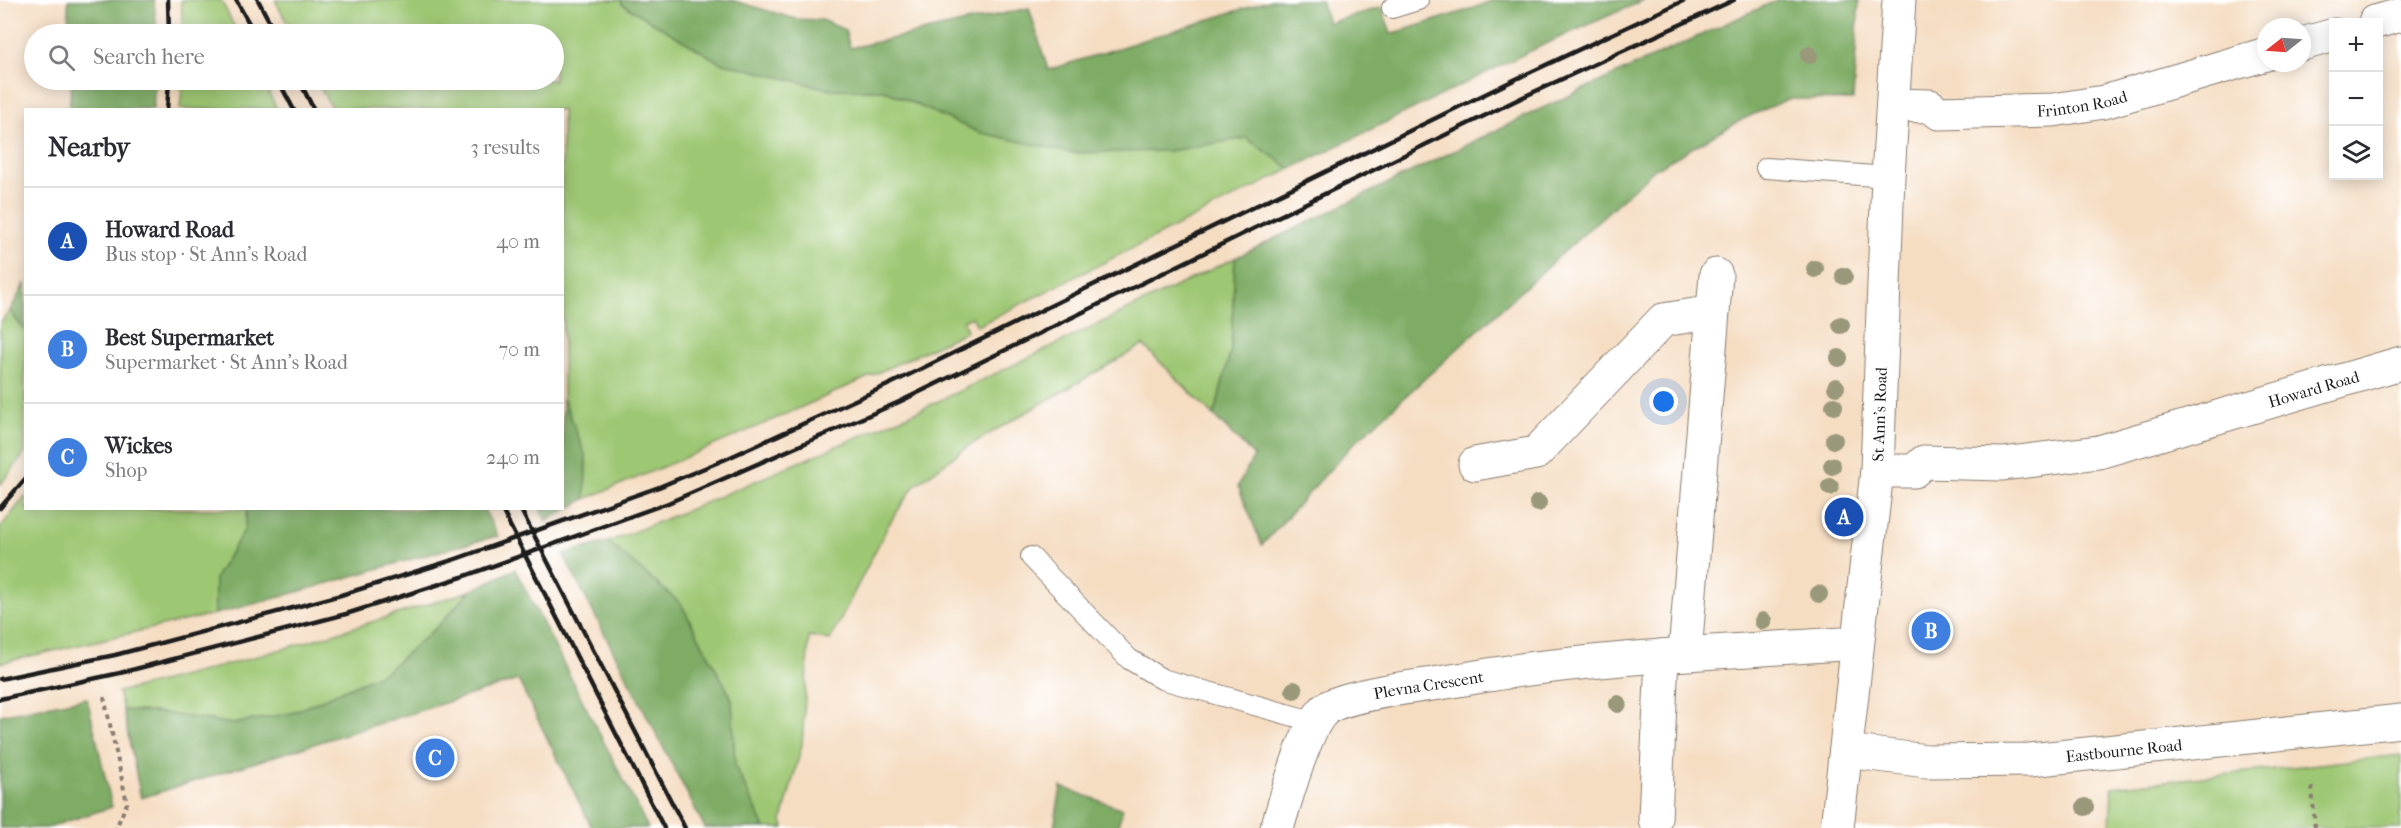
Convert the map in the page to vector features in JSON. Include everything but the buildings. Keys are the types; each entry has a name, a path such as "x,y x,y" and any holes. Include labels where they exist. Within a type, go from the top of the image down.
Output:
{"street":[{"name":"St Ann's Road","path":"1837,828 1877,471 1888,177 1899,0"},
{"path":"2383,20 2401,15"},
{"path":"2311,41 2329,36"},
{"name":"Frinton Road","path":"1893,105 1930,106 1939,113 2053,110 2104,102 2257,57"},
{"path":"1656,819 1716,275"},
{"path":"1475,464 1536,453 1663,320 1713,312"},
{"name":"Howard Road","path":"1877,471 1914,471 1924,462 2003,464 2099,452 2401,363"},
{"name":"Plevna Crescent","path":"1277,828 1301,754 1315,722 1326,709 1337,703 1400,689 1535,668 1674,655 1857,643"},
{"name":"Eastbourne Road","path":"1846,751 1927,761 2030,760 2401,721"}],"lane":[{"path":"1392,8 1418,0"},
{"path":"1766,168 1888,177"},
{"path":"1031,557 1130,659 1162,679 1315,722"}],"path":[{"path":"104,697 127,803 116,828"},
{"path":"2312,787 2315,828"}],"green space":[{"path":"68,0 154,0 156,24 69,24"},
{"path":"181,0 221,0 233,24 182,24"},
{"path":"275,0 621,0 622,4 828,89 884,90 978,132 1169,151 1246,138 1291,169 977,326 972,317 963,321 967,331 920,353 729,439 585,499 586,457 564,401 564,108 331,108 322,90 564,90 564,24 288,24"},
{"path":"621,0 731,0 796,19 822,20 845,30 850,48 1029,8 1048,70 1271,0 1321,0 1328,23 1382,7 1391,34 1493,0 1644,0 1545,44 1291,169 1246,138 1169,151 1071,153 978,132 884,90 828,89 719,62 622,4"},
{"path":"1777,0 1859,0 1853,100 1788,99 1741,120 1655,169 1353,444 1262,545 1238,486 1254,456 1214,416 1231,350 1235,258 1536,111"},
{"path":"71,90 154,90 153,108 69,108"},
{"path":"182,90 267,90 276,108 180,108"},
{"path":"1235,258 1231,350 1214,416 1143,345 970,445 914,486 889,524 830,640 809,636 802,745 782,820 784,828 765,828 735,766 732,699 681,604 608,542 918,411"},
{"path":"24,285 24,330 10,311"},
{"path":"10,311 24,330 24,454 0,485 0,323"},
{"path":"564,401 586,457 585,499 546,521 540,510 564,510"},
{"path":"24,498 24,510 247,510 245,529 215,578 215,614 0,663 0,528"},
{"path":"247,510 485,510 498,536 215,614 215,578 245,529"},
{"path":"608,542 681,604 732,699 735,766 765,828 705,828 563,554"},
{"path":"515,569 648,828 592,828 518,680 141,798 123,710 163,713 233,724 292,713 385,672 438,626 470,591"},
{"path":"470,591 438,626 385,672 292,713 233,724 163,713 123,710 118,692 251,658"},
{"path":"87,698 112,807 46,828 0,828 0,715"},
{"path":"2401,755 2401,828 2110,828 2112,787"},
{"path":"1061,787 1123,809 1117,828 1054,828"}],"railway":[{"path":"168,0 169,24"},
{"path":"236,0 249,24"},
{"path":"258,0 271,24"},
{"path":"0,679 115,655 341,595 453,560 659,487 890,384 1514,80 1685,0"},
{"path":"0,699 120,673 346,614 462,577 668,503 899,402 1523,97 1734,0"},
{"path":"167,108 168,90"},
{"path":"283,90 293,108"},
{"path":"304,90 313,108"},
{"path":"0,508 24,480"},
{"path":"502,510 664,828"},
{"path":"521,510 685,828"}],"place":[{"name":"Howard Road","path":"1844,517"},
{"name":"Best Supermarket","path":"1931,631"},
{"name":"Wickes","path":"435,758"}]}
